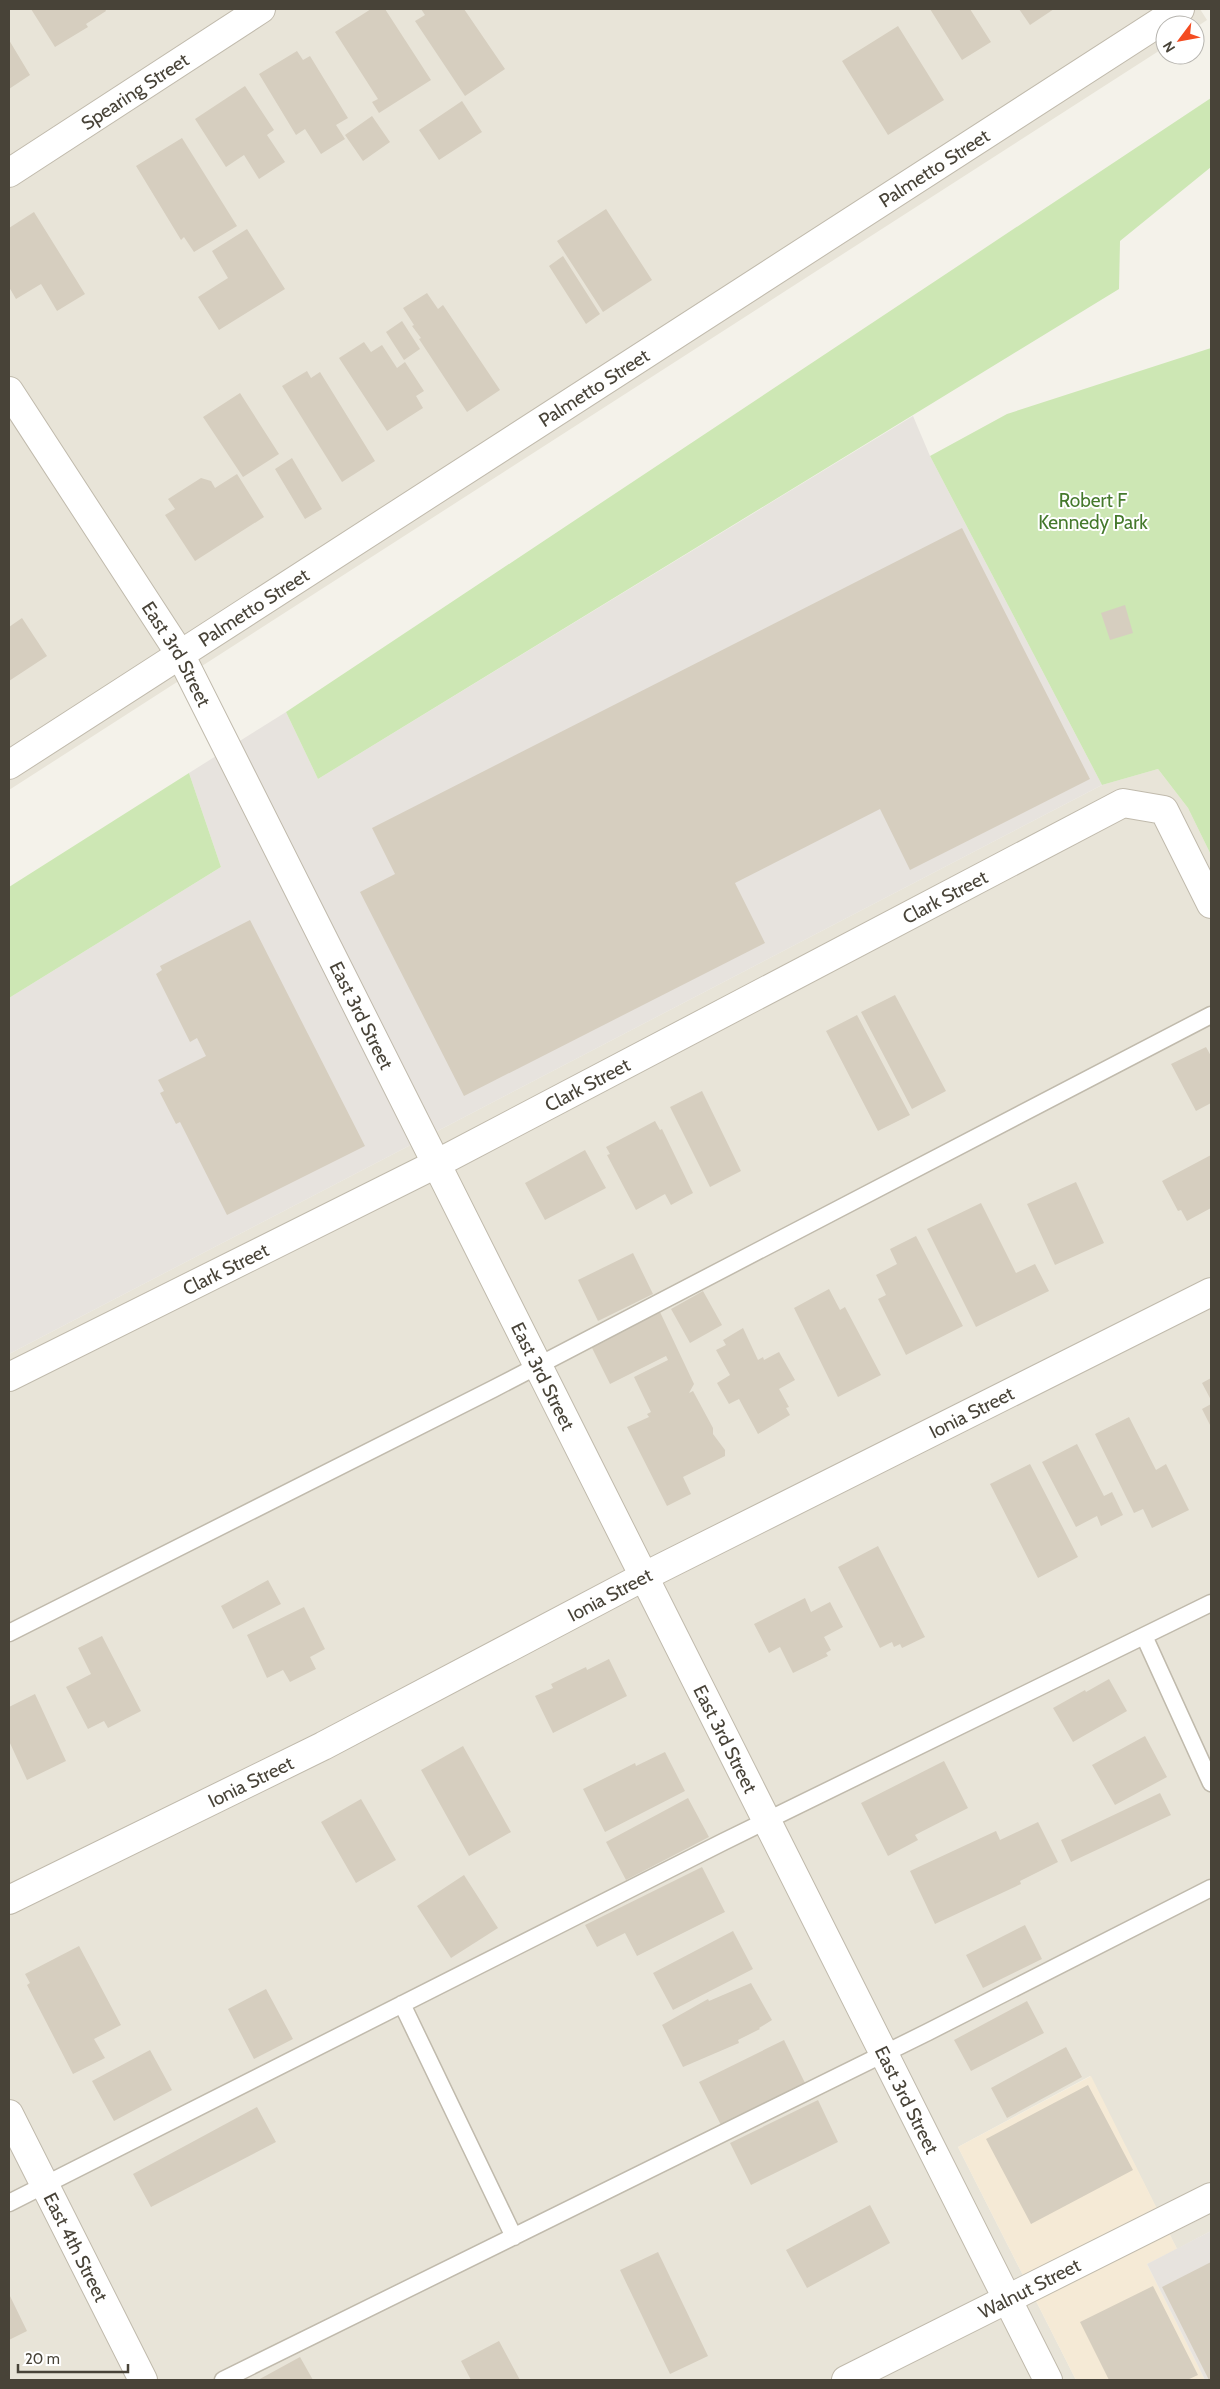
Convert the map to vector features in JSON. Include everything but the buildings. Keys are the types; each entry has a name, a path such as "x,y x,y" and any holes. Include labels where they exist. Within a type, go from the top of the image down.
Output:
{"street":[{"name":"Spearing Street","path":"9,173 261,9"},
{"name":"Palmetto Street","path":"9,765 1171,11"},
{"name":"East 3rd Street","path":"9,391 180,654 1048,2380"},
{"name":"Clark Street","path":"9,1376 436,1164 1124,803 1164,810 1208,888"},
{"name":"Ionia Street","path":"9,1900 323,1746 645,1576 1211,1292"},
{"name":"East 4th Street","path":"9,2114 143,2380"},
{"name":"Walnut Street","path":"846,2380 1211,2197"}],"lane":[{"path":"9,1633 538,1366 1211,1015"},
{"path":"9,2203 767,1820 1211,1603"},
{"path":"1144,1636 1211,1783"},
{"path":"223,2380 884,2054 1211,1888"},
{"path":"402,2004 514,2237"}],"shaded area":[{"path":"9,9 1200,9 1204,15 1155,15 1155,53 9,790"},
{"path":"913,416 930,456 1102,785 9,1354 9,998 221,867 189,773 286,712 318,779"},
{"path":"1158,769 1188,808 1211,855 1211,2231 1177,2249 1090,2076 958,2147 1076,2380 9,2380 9,1354 1102,785"},
{"path":"1091,2076 1177,2249 1147,2264 1205,2380 1076,2380 958,2147"},
{"path":"1211,2231 1211,2380 1205,2380 1147,2264"}],"green space":[{"path":"1211,98 1211,167 1120,241 1119,289 318,779 286,712"},
{"name":"Robert F Kennedy Park","path":"1211,348 1211,855 1188,808 1158,769 1102,785 930,456 1007,414"},
{"path":"189,773 221,867 9,998 9,887"}]}
